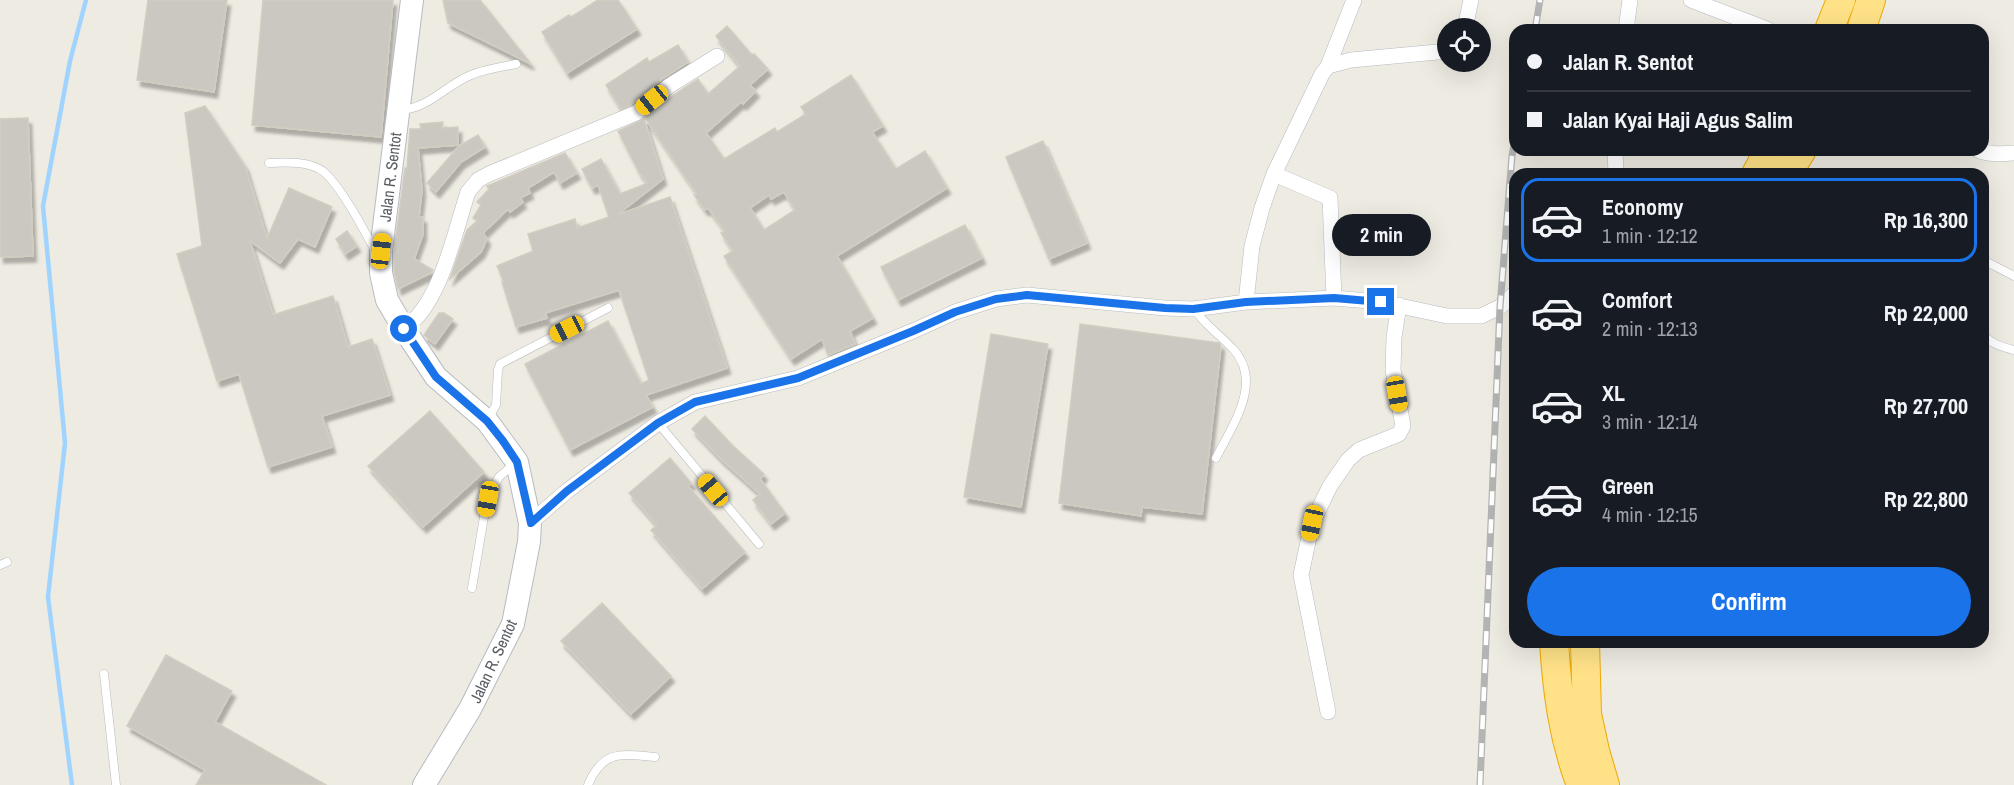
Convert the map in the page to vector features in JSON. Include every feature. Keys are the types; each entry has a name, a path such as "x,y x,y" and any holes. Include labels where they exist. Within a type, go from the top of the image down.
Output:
{"highway":[{"path":"1831,24 1841,0"},
{"path":"1863,24 1871,0"},
{"path":"1554,648 1558,695 1565,737 1581,785"},
{"path":"1586,648 1587,714 1605,785"}],"street":[{"name":"Jalan R. Sentot","path":"412,0 381,251 381,273 387,300 436,377 487,421 517,462 531,523 513,624 470,709 424,785"},
{"path":"1246,302 1252,246 1274,174 1328,66 1354,0"},
{"path":"1467,18 1471,0"},
{"path":"1627,24 1630,0"},
{"path":"1691,0 1753,24"},
{"path":"1328,66 1351,60 1437,52"},
{"path":"404,329 420,314 439,279 468,192 478,180 504,167 636,113 669,86 717,56"},
{"path":"1989,153 2014,153"},
{"path":"1274,174 1329,198 1334,298"},
{"path":"531,523 567,491 658,423 695,402 798,378 955,312 996,299 1027,295 1193,309 1246,302 1334,298 1399,305 1447,316 1481,316 1500,307 1509,299"},
{"path":"1328,712 1301,575 1312,523 1336,477 1348,460 1359,450 1399,434 1403,426 1393,369 1394,337 1399,305"}],"lane":[{"path":"398,110 421,107 470,75 516,64"},
{"path":"269,163 296,162 323,171 343,196 373,247 381,251"},
{"path":"1989,263 2014,276"},
{"path":"487,421 496,405 500,364 608,308"},
{"path":"1193,309 1204,323 1235,351 1246,374 1244,404 1216,458"},
{"path":"1989,340 2001,347 2014,350"},
{"path":"658,423 759,544"},
{"path":"472,588 488,499 499,477 517,462"},
{"path":"104,674 116,785"},
{"path":"588,785 595,768 618,753 656,758"}],"building":[{"path":"148,0 227,0 214,92 137,80"},
{"path":"263,0 393,0 381,137 252,125"},
{"path":"443,0 480,0 531,64 448,23"},
{"path":"598,0 618,0 637,29 567,73 542,32"},
{"path":"727,26 752,55 754,54 768,69 750,85 756,91 706,133 724,159 775,128 777,132 806,114 801,107 851,75 883,126 872,132 896,169 925,151 947,188 837,256 873,318 850,331 855,344 828,355 822,339 791,359 724,256 733,251 721,233 725,231 708,208 705,210 694,195 697,194 645,118 698,79 708,94 740,66 716,36","holes":["784,192 795,210 764,230 750,208 769,195 771,199"]},
{"path":"678,45 688,62 663,78 631,105 621,109 606,85 647,58 649,62"},
{"path":"205,106 245,166 267,239 289,188 332,207 315,247 298,239 280,263 250,241 273,315 333,296 348,347 372,339 390,395 322,416 332,447 268,467 239,374 217,381 177,254 202,246 185,113"},
{"path":"28,118 33,256 0,257 0,119"},
{"path":"644,119 663,179 617,215 670,197 727,368 646,395 653,407 570,450 525,364 608,321 641,384 649,380 619,290 545,313 547,318 516,327 502,282 504,282 497,266 533,251 528,234 575,219 577,228 609,217 598,185 592,188 582,169 601,159 620,194 648,183 639,172 618,131"},
{"path":"443,122 442,128 458,127 458,145 418,148 422,190 419,217 423,217 423,234 414,259 433,270 398,289 394,272 394,252 405,168 407,168 410,129 421,129 420,124"},
{"path":"478,135 485,147 461,162 436,192 427,183 459,146"},
{"path":"1043,141 1087,243 1049,259 1006,157"},
{"path":"565,153 577,173 560,183 554,172 528,188 530,193 520,198 523,202 510,212 508,209 483,233 487,239 481,252 450,279 467,230 477,221 473,218 481,205 477,202 489,189 487,186"},
{"path":"965,225 982,258 898,300 881,267"},
{"path":"347,231 357,246 345,254 336,239"},
{"path":"439,313 444,313 453,319 435,344 424,335"},
{"path":"1080,324 1219,343 1221,346 1202,514 1142,507 1141,516 1059,503"},
{"path":"991,334 1048,344 1021,507 964,497"},
{"path":"430,411 484,472 423,527 368,466"},
{"path":"705,416 764,474 760,479 785,513 771,524 753,500 760,494 692,429"},
{"path":"670,458 691,483 688,486 745,552 702,589 651,530 657,525 629,493"},
{"path":"602,603 671,676 631,714 561,641"},
{"path":"166,655 232,691 215,722 326,785 196,785 205,770 127,726"}],"waterway":[{"path":"72,785 48,597 65,443 43,206 70,61 86,0"}],"railway":[{"path":"1536,24 1540,0"},
{"path":"1511,168 1512,156"},
{"path":"1480,785 1500,307 1509,194"}],"route":[{"path":"404,329 436,377 487,421 517,462 531,523 567,491 658,423 695,402 798,378 955,312 996,299 1027,295 1193,309 1246,302 1334,298 1381,302"}]}
